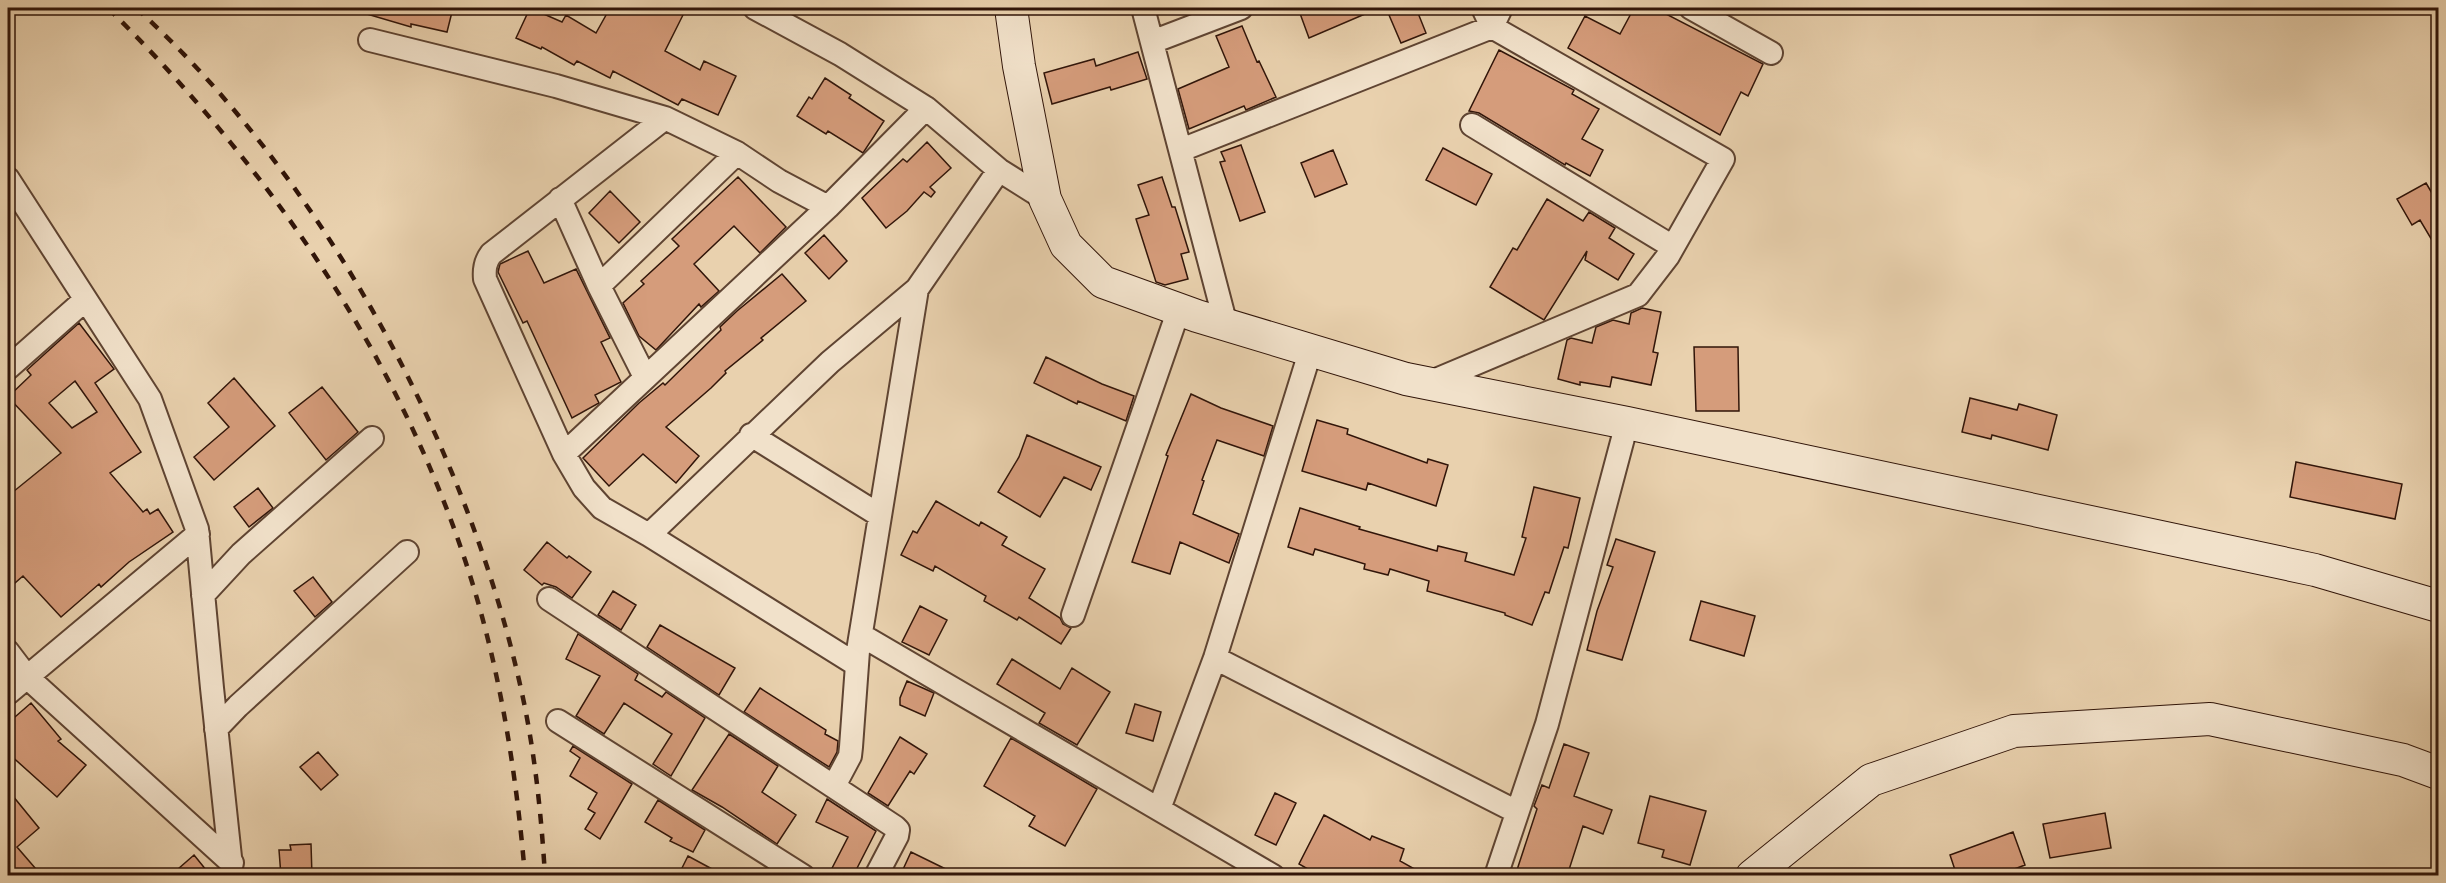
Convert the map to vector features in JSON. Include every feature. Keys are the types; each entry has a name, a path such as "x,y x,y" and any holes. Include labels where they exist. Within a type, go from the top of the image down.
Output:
{"street":[{"path":"755,8 840,54 926,108 999,170 1045,199"},
{"path":"1011,8 1019,66 1045,199 1066,245 1103,282 1226,325 1406,379 1627,423 2315,570 2439,606"},
{"path":"1143,8 1226,325"},
{"path":"1152,42 1241,8"},
{"path":"1691,8 1771,53"},
{"path":"1181,150 1492,14 1723,159 1673,247 1638,295 1429,383"},
{"path":"370,40 556,86 665,118 736,153 779,181 828,207"},
{"path":"564,454 828,207 926,108"},
{"path":"665,118 491,254 486,260 485,279 564,454 584,488 602,508 857,665"},
{"path":"1472,125 1673,247"},
{"path":"599,286 736,153"},
{"path":"649,535 751,435 830,362 917,289 999,170"},
{"path":"8,179 150,399 198,534 232,869"},
{"path":"560,199 599,286 645,377"},
{"path":"834,786 850,756 861,635 917,289"},
{"path":"8,368 84,300"},
{"path":"1073,615 1179,309"},
{"path":"1159,809 1215,658 1311,349"},
{"path":"1496,876 1547,724 1627,423"},
{"path":"751,435 879,515"},
{"path":"203,595 241,554 372,438"},
{"path":"8,693 198,534"},
{"path":"216,729 238,706 407,552"},
{"path":"549,599 834,786 897,830 897,836 876,876"},
{"path":"861,635 1273,876"},
{"path":"8,652 27,677 232,869"},
{"path":"1215,658 1517,812"},
{"path":"1752,876 1871,780 2014,731 2210,719 2403,760 2439,773"},
{"path":"558,721 803,876"}],"building":[{"path":"361,8 453,8 447,32 411,24 411,27 360,12"},
{"path":"530,8 562,22 566,15 596,33 610,8 672,8 684,13 665,51 700,70 704,61 736,76 718,115 682,99 678,105 613,71 610,78 577,61 574,65 542,47 541,49 516,38"},
{"path":"1298,8 1379,8 1309,38"},
{"path":"1386,8 1416,8 1426,33 1401,43"},
{"path":"1634,8 1667,8 1664,13 1763,64 1748,96 1741,92 1720,135 1568,48 1585,16 1620,34"},
{"path":"1242,26 1257,62 1259,61 1276,97 1246,110 1244,106 1189,129 1178,89 1229,67 1216,36"},
{"path":"1499,50 1574,90 1572,94 1599,109 1582,139 1603,150 1590,176 1566,163 1565,165 1479,113 1469,111"},
{"path":"1138,52 1147,79 1052,104 1044,73 1094,59 1096,66"},
{"path":"825,78 851,95 849,98 884,121 863,153 828,131 826,134 797,116 809,97 812,99"},
{"path":"927,142 951,168 930,187 935,192 931,197 924,192 907,211 886,228 862,198 903,159 907,162"},
{"path":"1241,145 1265,212 1240,221 1220,162 1225,161 1221,152"},
{"path":"1443,148 1492,174 1476,205 1426,180"},
{"path":"1333,150 1347,184 1315,197 1301,163"},
{"path":"738,177 786,227 760,253 734,226 694,264 719,291 701,307 699,304 656,350 639,336 623,303 644,284 641,281 679,246 672,239"},
{"path":"1162,177 1172,207 1175,207 1189,252 1181,254 1188,279 1165,285 1156,282 1136,219 1149,215 1138,185"},
{"path":"2426,183 2439,205 2439,252 2420,220 2412,225 2397,199"},
{"path":"610,191 640,222 619,243 589,213"},
{"path":"1547,199 1583,221 1589,212 1615,228 1609,238 1634,254 1618,280 1585,260 1587,251 1544,320 1490,287 1513,248 1517,250"},
{"path":"824,235 847,261 829,279 805,253"},
{"path":"528,251 544,283 576,269 610,338 601,342 621,382 595,395 599,403 572,418 527,321 523,323 498,272 500,264"},
{"path":"782,274 806,301 761,338 763,340 725,371 726,373 711,388 666,427 699,456 676,483 643,454 609,486 583,458 639,403 663,383 665,385 737,311"},
{"path":"1642,308 1661,312 1653,352 1658,353 1651,385 1612,377 1610,387 1580,382 1580,385 1558,379 1567,340 1571,338 1592,343 1596,327 1613,320 1629,324 1631,313"},
{"path":"79,323 114,369 95,383 141,452 110,473 143,512 147,509 150,514 158,509 173,532 129,562 101,587 99,584 61,617 23,576 8,589 8,496 61,453 8,397 31,375 27,370","holes":["75,381 97,412 72,428 49,403"]},
{"path":"1694,347 1738,347 1739,411 1696,411"},
{"path":"1046,357 1102,384 1134,396 1126,421 1078,401 1077,404 1034,383"},
{"path":"234,378 275,426 214,480 194,457 229,427 208,403"},
{"path":"322,387 358,432 326,460 289,413"},
{"path":"1191,394 1221,408 1273,426 1264,456 1217,440 1202,480 1204,481 1193,514 1239,534 1229,563 1180,542 1170,574 1132,562 1168,456 1166,455"},
{"path":"1970,398 2017,410 2019,404 2057,415 2048,450 1992,435 1991,439 1962,432"},
{"path":"1317,420 1348,429 1347,434 1427,463 1428,459 1448,465 1436,506 1368,483 1366,490 1302,471"},
{"path":"1027,435 1101,467 1091,490 1064,477 1040,517 998,492 1019,457"},
{"path":"2296,462 2402,484 2395,519 2290,497"},
{"path":"1534,487 1580,498 1568,548 1564,547 1549,593 1545,592 1532,625 1505,615 1505,613 1427,591 1429,581 1390,569 1388,575 1364,569 1365,564 1315,549 1313,555 1288,547 1300,508 1360,527 1359,529 1437,551 1438,546 1467,553 1465,561 1514,575 1526,538 1522,537"},
{"path":"258,488 273,508 249,527 234,507"},
{"path":"936,501 979,526 981,522 1007,537 1002,545 1045,569 1029,598 1071,628 1061,644 1019,617 1017,620 984,601 986,596 935,566 933,571 901,555 913,531 917,533"},
{"path":"1616,539 1655,552 1622,660 1587,650 1597,611 1613,567 1607,565"},
{"path":"547,542 567,558 569,556 591,572 572,598 556,587 544,583 542,585 524,570"},
{"path":"313,577 332,602 315,617 294,591"},
{"path":"613,591 636,605 621,630 598,615"},
{"path":"1701,601 1755,616 1744,656 1690,640"},
{"path":"920,606 947,620 929,655 902,642"},
{"path":"660,625 735,668 719,695 647,647"},
{"path":"578,634 638,674 635,680 662,697 666,692 705,718 671,776 653,764 672,734 624,703 604,734 576,716 600,676 566,659"},
{"path":"1012,659 1060,689 1072,668 1110,692 1077,745 1039,723 1045,713 997,684"},
{"path":"907,681 934,693 925,716 900,705 900,698"},
{"path":"760,688 826,730 825,734 838,741 837,752 829,767 744,712"},
{"path":"31,703 61,739 58,741 86,765 57,797 8,753 8,723"},
{"path":"1135,704 1161,712 1153,741 1126,733"},
{"path":"729,734 778,766 762,792 796,815 777,844 692,790"},
{"path":"900,737 927,754 914,774 910,771 888,806 868,793"},
{"path":"1011,738 1097,789 1065,846 1029,826 1035,816 984,786"},
{"path":"1564,744 1589,753 1574,796 1612,810 1603,834 1583,826 1567,876 1515,876 1537,809 1534,806 1542,785 1549,788"},
{"path":"573,746 632,784 600,839 585,829 595,813 588,809 597,793 570,776 580,758 570,751"},
{"path":"318,752 338,775 321,790 300,767"},
{"path":"8,790 39,828 17,847 42,876 8,876"},
{"path":"1275,793 1296,803 1276,845 1255,835"},
{"path":"1650,796 1706,811 1690,865 1662,857 1664,850 1638,843"},
{"path":"827,799 876,831 853,876 828,876 848,837 816,822"},
{"path":"658,800 705,830 693,852 670,841 672,838 645,822"},
{"path":"2105,813 2111,848 2050,858 2043,824"},
{"path":"1324,815 1370,840 1372,836 1404,849 1400,861 1427,876 1320,876 1299,864"},
{"path":"2013,832 2025,865 1996,876 1957,876 1950,855"},
{"path":"311,844 312,876 281,876 279,850 291,850 290,845"},
{"path":"911,852 960,876 900,876"},
{"path":"194,855 211,876 170,876"},
{"path":"688,856 725,876 678,876"}],"railway":[{"path":"108,8 166,68 220,130 271,195 319,263 363,333 402,407 436,482 477,598 497,677 511,756 525,876"},
{"path":"136,8 203,74 265,149 323,230 376,316 422,405 462,497 494,589 519,680 536,777 545,876"}]}
